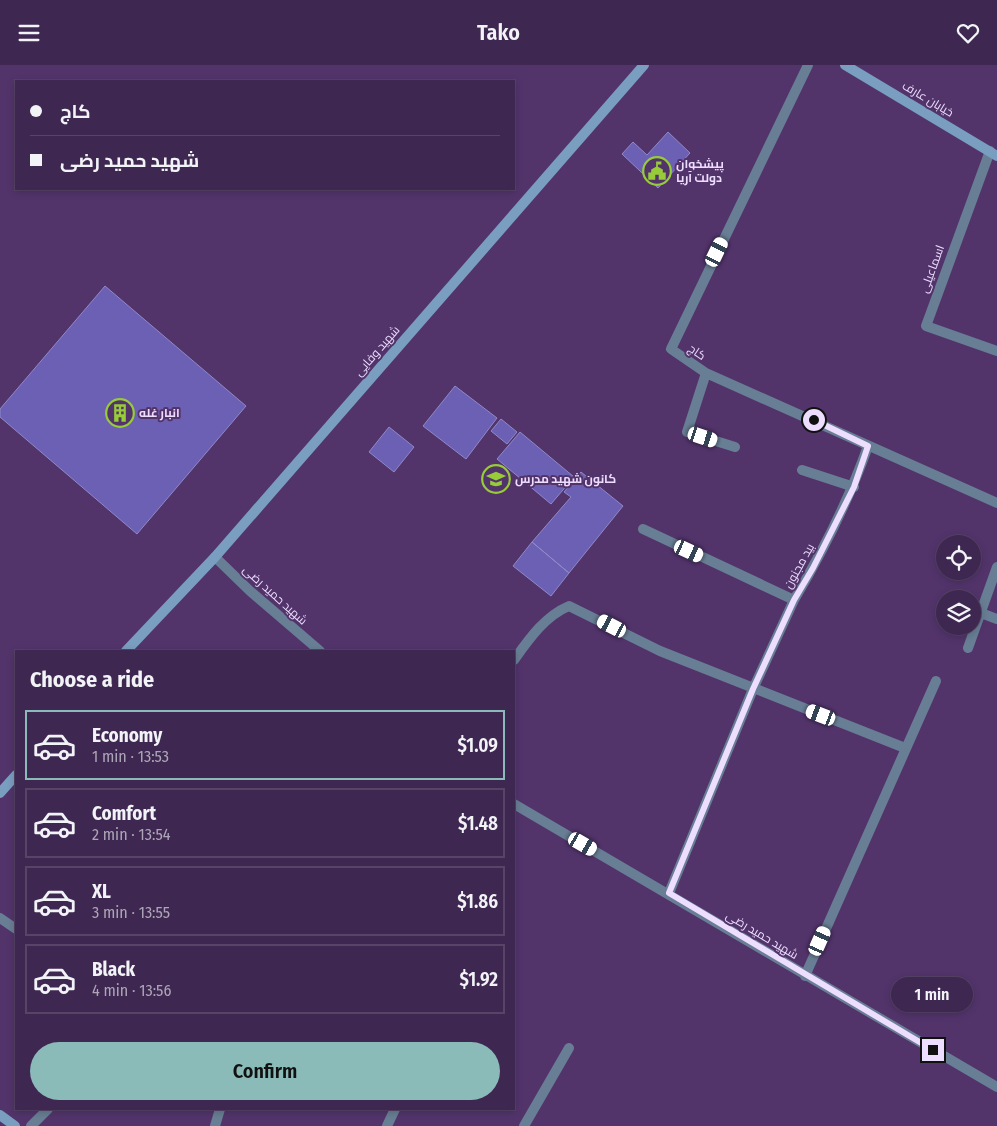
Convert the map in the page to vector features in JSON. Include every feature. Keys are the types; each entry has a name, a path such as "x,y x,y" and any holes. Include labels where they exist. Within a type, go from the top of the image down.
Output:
{"main road":[{"name":"شهید وفایی","path":"127,650 215,557 644,65"},
{"name":"خیابان عارف","path":"845,65 993,153"},
{"path":"0,793 15,776"},
{"path":"0,1115 15,1126"}],"street":[{"name":"کاج","path":"808,65 671,349 706,373 997,503"},
{"name":"اسماعیلی","path":"993,153 926,326 997,351"},
{"path":"706,373 688,432 735,447"},
{"name":"بید مجنون","path":"643,529 794,600 813,568 854,487 868,446"},
{"path":"802,470 854,487"},
{"name":"شهید حمید رضی","path":"215,557 250,591 319,650"},
{"path":"997,567 981,613 997,619"},
{"path":"669,893 753,689 794,600"},
{"path":"515,659 545,622 558,611 569,606 660,651 905,749"},
{"path":"968,647 973,635"},
{"path":"805,976 936,681"},
{"name":"شهید حمید رضی","path":"515,805 669,893 805,976 997,1087"},
{"path":"0,918 15,928"},
{"path":"524,1126 569,1047"},
{"path":"31,1126 47,1110"},
{"path":"215,1126 220,1110"},
{"path":"387,1126 395,1110"}],"building":[{"name":"پیشخوان دولت آریا","path":"668,132 690,153 658,188 622,154 633,142 647,155"},
{"name":"انبار غله","path":"105,286 246,406 137,534 0,417 0,409"},
{"path":"455,386 497,418 466,459 423,426"},
{"path":"501,419 517,432 507,444 491,431"},
{"path":"389,427 414,447 394,472 369,452"},
{"path":"520,432 574,477 551,504 497,459"},
{"path":"581,472 623,506 569,573 532,542 571,497 564,492"},
{"path":"532,542 569,573 551,596 513,566"}],"place":[{"name":"پیشخوان دولت آریا","path":"657,171"},
{"name":"انبار غله","path":"120,413"},
{"name":"کانون شهید مدرس","path":"496,479"}],"route":[{"path":"814,420 868,446 854,487 813,568 794,600 753,689 669,893 805,976 933,1050"}]}
